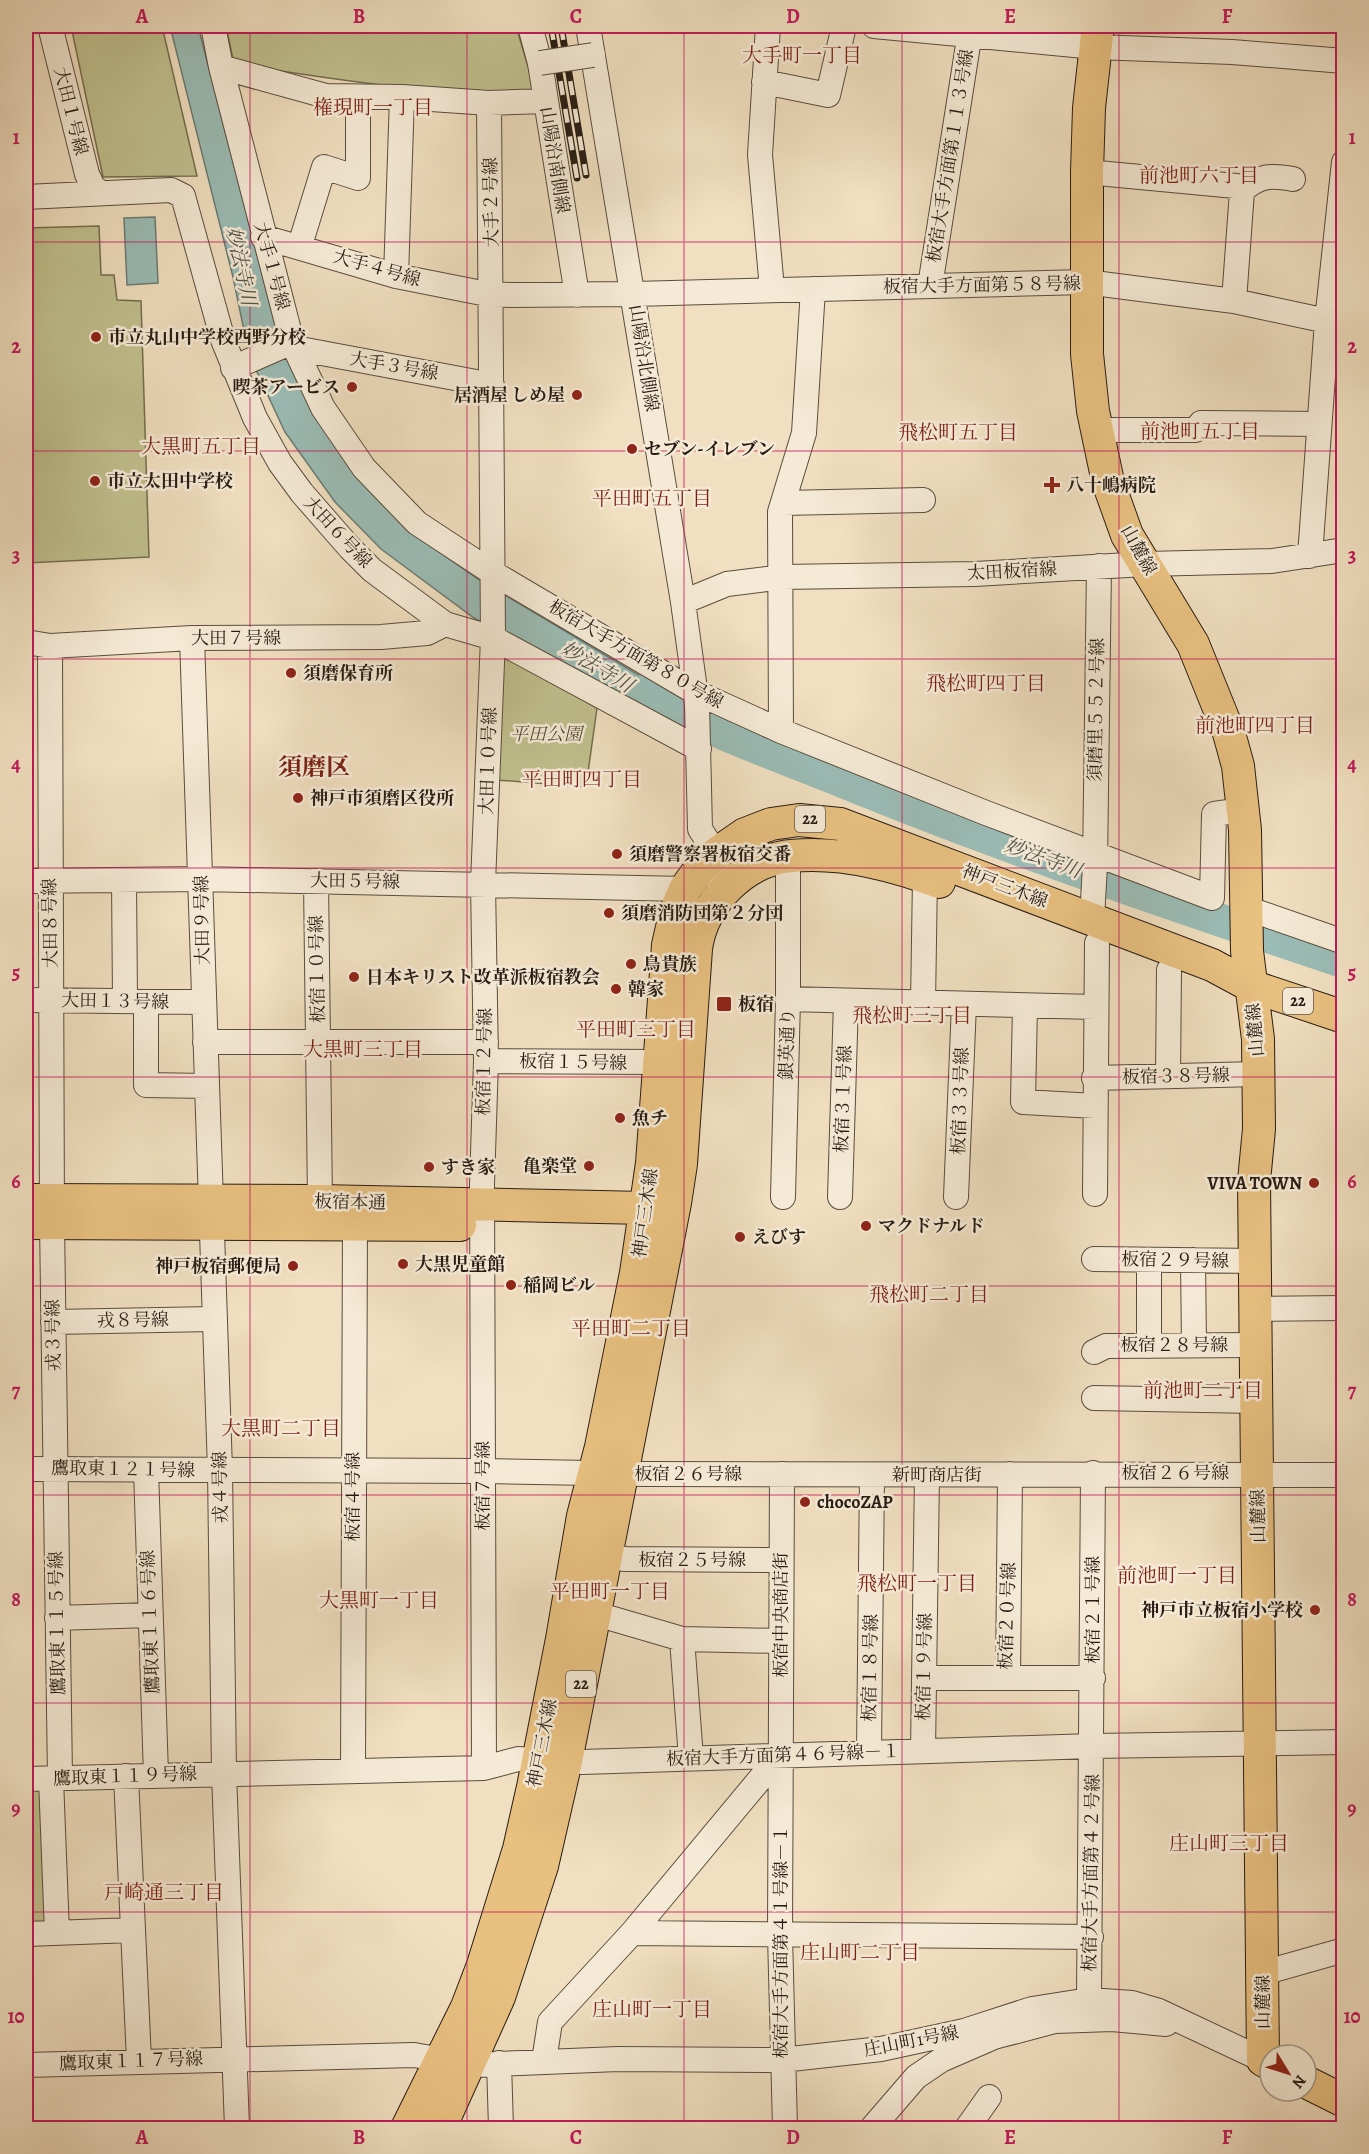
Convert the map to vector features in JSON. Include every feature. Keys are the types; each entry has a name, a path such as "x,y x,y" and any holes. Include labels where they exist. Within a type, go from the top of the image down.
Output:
{"main road":[{"name":"山麓線","path":"1096,36 1086,172 1086,282 1087,354 1097,430 1108,482 1127,535 1193,644 1229,733 1238,766 1243,810 1250,973 1258,1039 1259,1129 1254,1164 1263,1973 1266,2043"},
{"name":"神戸三木線","path":"659,1216 652,1162 671,926 685,889 716,854 745,834 771,824 799,820 826,821 866,832 1212,965 1250,973 1344,1017"},
{"name":"神戸三木線","path":"440,2128 471,2062 470,1999 495,1930 519,1849 552,1760 593,1613 604,1557 608,1474 634,1284 681,1164 697,942 702,922 717,898 738,879 778,860 846,859 890,866 1094,920 1168,970 1210,985 1250,973"},
{"name":"板宿本通","path":"210,1213 320,1201 483,1215"},
{"name":"板宿本通","path":"39,1212 210,1213 355,1224 483,1215 659,1216"},
{"name":"神戸三木線","path":"552,1760 562,1639 579,1537 608,1474"},
{"name":"神戸三木線","path":"407,2128 471,2062"},
{"path":"1318,2088 1344,2101"}],"street":[{"name":"大田１号線","path":"50,26 87,174 93,187 100,192"},
{"name":"大手１号線","path":"213,26 221,67 290,346 323,408 364,468 417,523 493,573"},
{"name":"山陽沿南側線","path":"530,26 540,63 577,295"},
{"name":"山陽沿北側線","path":"588,26 683,602 696,698 699,749"},
{"path":"768,26 760,155 772,289"},
{"path":"764,82 828,95 844,26"},
{"path":"874,26 1096,36 1232,52 1344,60"},
{"name":"板宿大手方面第１１３号線","path":"930,286 970,30"},
{"path":"540,63 593,55"},
{"path":"221,67 326,96 402,97 489,103 546,101"},
{"path":"300,245 324,167 358,178 358,97"},
{"path":"396,276 402,97"},
{"name":"大手２号線","path":"489,103 493,573"},
{"path":"1310,556 1327,321 1344,162"},
{"path":"1086,172 1246,187"},
{"path":"1234,301 1242,191 1252,181 1268,175 1293,178"},
{"name":"大田６号線","path":"26,197 171,190 183,196 241,363 255,418 280,463 322,519 372,570 445,624 493,638 699,749"},
{"name":"大手４号線","path":"263,237 300,245 396,276 492,295 577,295"},
{"name":"板宿大手方面第５８号線","path":"577,295 1086,282 1234,301 1327,321"},
{"path":"781,731 780,512 804,433 813,289"},
{"path":"241,363 290,346"},
{"name":"大手３号線","path":"290,346 492,384"},
{"path":"1097,430 1195,430 1201,423 1319,424"},
{"path":"783,503 923,500"},
{"name":"太田板宿線","path":"683,602 727,584 782,578 975,574 1099,566 1272,561 1344,550"},
{"name":"須磨里５５２号線","path":"1095,1194 1094,920 1099,566"},
{"name":"大田１０号線","path":"483,883 493,638 493,573"},
{"name":"板宿大手方面第８０号線","path":"493,573 696,698 1095,859 1212,897 1214,814 1243,810"},
{"name":"大田７号線","path":"26,642 50,646 192,638 381,638 427,633 445,624"},
{"name":"大田９号線","path":"192,638 210,1213"},
{"name":"大田８号線","path":"39,1212 51,1001 50,646"},
{"path":"699,749 700,829 716,854 720,882 717,898"},
{"path":"716,854 778,860"},
{"name":"銀英通り","path":"778,860 788,999 783,1197"},
{"path":"923,1004 925,877"},
{"name":"大田５号線","path":"26,881 201,879 483,883 685,889"},
{"path":"124,880 135,1001 146,1085 207,1086"},
{"name":"板宿１０号線","path":"316,881 320,1201"},
{"name":"板宿１２号線","path":"483,883 486,1052 483,1215"},
{"path":"1246,911 1344,942"},
{"path":"1168,970 1168,1076"},
{"path":"788,999 1095,1007"},
{"name":"大田１３号線","path":"26,1000 204,1002"},
{"name":"板宿３１号線","path":"840,1197 846,1001"},
{"name":"板宿３３号線","path":"956,1197 964,1004"},
{"path":"1025,1006 1023,1102 1095,1106"},
{"name":"板宿１５号線","path":"205,1042 317,1041 660,1062"},
{"name":"板宿３８号線","path":"1094,1078 1258,1074"},
{"name":"戎３号線","path":"39,1212 53,1322 55,1468"},
{"name":"戎４号線","path":"210,1213 220,1470 224,1773 237,2128"},
{"name":"板宿７号線","path":"483,1215 484,1768"},
{"name":"板宿４号線","path":"353,1770 355,1224"},
{"name":"板宿２９号線","path":"1094,1259 1256,1261"},
{"path":"1149,1260 1149,1346"},
{"path":"1193,1260 1194,1346"},
{"path":"1256,1309 1344,1308"},
{"name":"戎８号線","path":"53,1322 213,1319"},
{"name":"板宿２８号線","path":"1094,1352 1106,1346 1256,1345"},
{"path":"1094,1398 1257,1401"},
{"name":"鷹取東１１５号線","path":"55,1468 57,1933"},
{"name":"鷹取東１２１号線","path":"26,1469 353,1472"},
{"name":"鷹取東１１６号線","path":"146,1470 156,1775"},
{"name":"板宿２６号線","path":"353,1472 782,1474"},
{"name":"板宿２６号線","path":"1093,1473 1344,1475"},
{"name":"新町商店街","path":"782,1474 1093,1473"},
{"name":"板宿２１号線","path":"1093,1473 1093,1746"},
{"name":"板宿中央商店街","path":"780,1755 782,1474"},
{"name":"板宿２０号線","path":"924,1678 1008,1678 1010,1474"},
{"name":"板宿１８号線","path":"869,1752 872,1475"},
{"name":"板宿１９号線","path":"923,1751 927,1475"},
{"name":"板宿２５号線","path":"604,1557 781,1560"},
{"path":"593,1613 682,1639 781,1641"},
{"path":"57,1618 150,1615"},
{"path":"682,1639 691,1758"},
{"path":"1008,1678 1093,1678"},
{"name":"板宿大手方面第４６号線－１","path":"224,1773 484,1768 518,1759 691,1758 1093,1746 1344,1742"},
{"name":"板宿大手方面第４２号線","path":"1089,2000 1092,1937 1093,1746"},
{"path":"544,2061 550,2022 632,1933 780,1755"},
{"name":"板宿大手方面第４１号線－１","path":"780,1755 780,1935 785,2128"},
{"name":"鷹取東１１９号線","path":"26,1779 224,1773"},
{"path":"126,1776 139,2061"},
{"path":"26,1934 133,1930"},
{"path":"632,1933 1092,1937"},
{"path":"1263,1973 1344,1950"},
{"name":"庄山町1号線","path":"471,2062 782,2060 881,2049 963,2031 1032,2009 1089,2000 1132,2003 1159,2011 1258,2058"},
{"path":"872,2128 916,2077 941,2060 994,2037 1055,2022 1113,2019 1189,2026"},
{"name":"鷹取東１１７号線","path":"26,2065 414,2055 471,2062"},
{"path":"471,2062 501,2128"},
{"path":"967,2128 989,2097"}],"green space":[{"path":"71,26 162,26 197,176 103,177"},
{"path":"226,26 516,26 535,90 497,92 421,89 234,64"},
{"path":"99,226 101,275 114,275 117,300 141,301 149,557 26,563 26,228"},
{"name":"平田公園","path":"501,652 597,708 586,787 497,780"},
{"path":"26,1787 47,1787 50,1926 26,1926"}],"water":[{"path":"170,26 198,26 279,340 359,480 405,528 478,579 677,698 681,732 474,618 381,549 335,502 285,432 249,355 233,277"},
{"path":"155,217 158,283 127,285 124,218"}],"waterway":[{"name":"妙法寺川","path":"640,692 688,718 738,740 901,805 1153,897 1344,962"}],"railway":[{"path":"551,26 577,178"},
{"path":"561,26 586,175"}],"place":[{"name":"市立丸山中学校西野分校","path":"96,337"},
{"name":"喫茶アービス","path":"352,387"},
{"name":"居酒屋 しめ屋","path":"577,395"},
{"name":"セブン-イレブン","path":"632,449"},
{"name":"市立太田中学校","path":"95,481"},
{"name":"八十嶋病院","path":"1052,485"},
{"name":"須磨保育所","path":"291,673"},
{"name":"神戸市須磨区役所","path":"298,798"},
{"name":"須磨警察署板宿交番","path":"617,854"},
{"name":"須磨消防団第２分団","path":"609,913"},
{"name":"鳥貴族","path":"631,964"},
{"name":"日本キリスト改革派板宿教会","path":"354,977"},
{"name":"韓家","path":"616,989"},
{"name":"板宿","path":"724,1004"},
{"name":"魚チ","path":"620,1118"},
{"name":"亀楽堂","path":"589,1166"},
{"name":"すき家","path":"429,1167"},
{"name":"VIVA TOWN","path":"1314,1183"},
{"name":"マクドナルド","path":"866,1226"},
{"name":"えびす","path":"740,1237"},
{"name":"大黒児童館","path":"403,1264"},
{"name":"神戸板宿郵便局","path":"293,1266"},
{"name":"稲岡ビル","path":"511,1285"},
{"name":"chocoZAP","path":"805,1502"},
{"name":"神戸市立板宿小学校","path":"1315,1610"}],"district":[{"name":"大手町一丁目","path":"802,55"},
{"name":"権現町一丁目","path":"373,107"},
{"name":"前池町六丁目","path":"1199,175"},
{"name":"前池町五丁目","path":"1200,431"},
{"name":"飛松町五丁目","path":"958,432"},
{"name":"大黒町五丁目","path":"201,446"},
{"name":"平田町五丁目","path":"652,498"},
{"name":"飛松町四丁目","path":"986,683"},
{"name":"前池町四丁目","path":"1255,725"},
{"name":"須磨区","path":"314,767"},
{"name":"平田町四丁目","path":"582,779"},
{"name":"飛松町三丁目","path":"912,1015"},
{"name":"平田町三丁目","path":"636,1029"},
{"name":"大黒町三丁目","path":"363,1049"},
{"name":"飛松町二丁目","path":"929,1294"},
{"name":"平田町二丁目","path":"631,1328"},
{"name":"前池町二丁目","path":"1203,1390"},
{"name":"大黒町二丁目","path":"281,1428"},
{"name":"前池町一丁目","path":"1177,1575"},
{"name":"飛松町一丁目","path":"917,1583"},
{"name":"平田町一丁目","path":"610,1591"},
{"name":"大黒町一丁目","path":"379,1600"},
{"name":"庄山町三丁目","path":"1229,1843"},
{"name":"戸崎通三丁目","path":"164,1892"},
{"name":"庄山町二丁目","path":"860,1952"},
{"name":"庄山町一丁目","path":"652,2009"}]}
